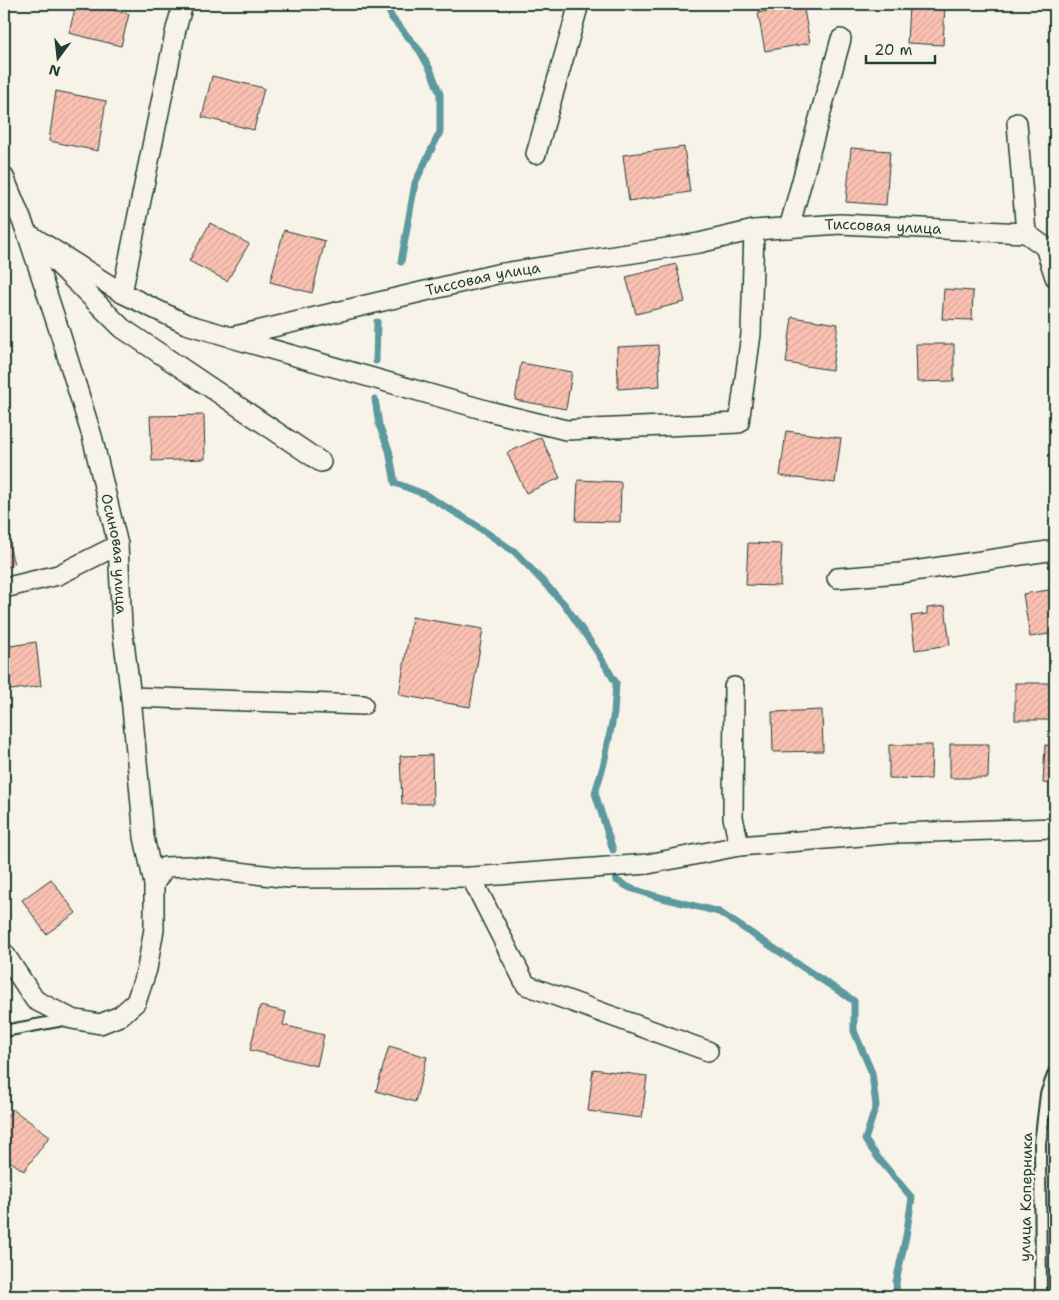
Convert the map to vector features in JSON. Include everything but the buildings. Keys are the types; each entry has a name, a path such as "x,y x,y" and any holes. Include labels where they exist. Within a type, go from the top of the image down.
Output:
{"street":[{"path":"122,293 176,29 183,4"},
{"path":"536,154 579,4"},
{"path":"789,228 841,39"},
{"path":"1017,123 1026,233 1045,247 1055,277"},
{"path":"4,177 27,233 122,328 321,462"},
{"name":"Тиссовая улица","path":"27,233 122,293 186,324 231,337 497,274 698,243 754,230 840,224 1026,233"},
{"path":"231,337 489,411 566,430 739,423 751,334 754,230"},
{"name":"Осиновая улица","path":"4,953 35,1000 72,1019 100,1024 120,1016 136,1002 147,969 154,929 154,884 144,837 131,697 122,627 118,545 92,436 27,233"},
{"path":"4,588 58,575 118,545"},
{"path":"837,578 900,573 1055,550"},
{"path":"734,687 733,817 739,846"},
{"path":"131,697 363,705"},
{"path":"154,884 165,867 189,866 289,878 471,877 648,864 739,846 898,833 1055,828"},
{"path":"471,877 526,985 708,1051"}],"lane":[{"path":"4,1031 72,1019"},
{"name":"улица Коперника","path":"1040,1296 1040,1144 1046,1094 1055,1070"}],"waterway":[{"path":"386,4 392,18 420,51 431,71 440,94 440,132 415,183 401,262"},
{"path":"376,361 377,322"},
{"path":"375,399 379,425 389,450 395,483 424,494 468,520 515,552 565,605 616,683 614,713 604,763 595,793 613,850"},
{"path":"616,880 630,888 655,896 719,912 854,1001 854,1031 872,1073 876,1106 865,1140 912,1198 896,1282 897,1296"}]}
